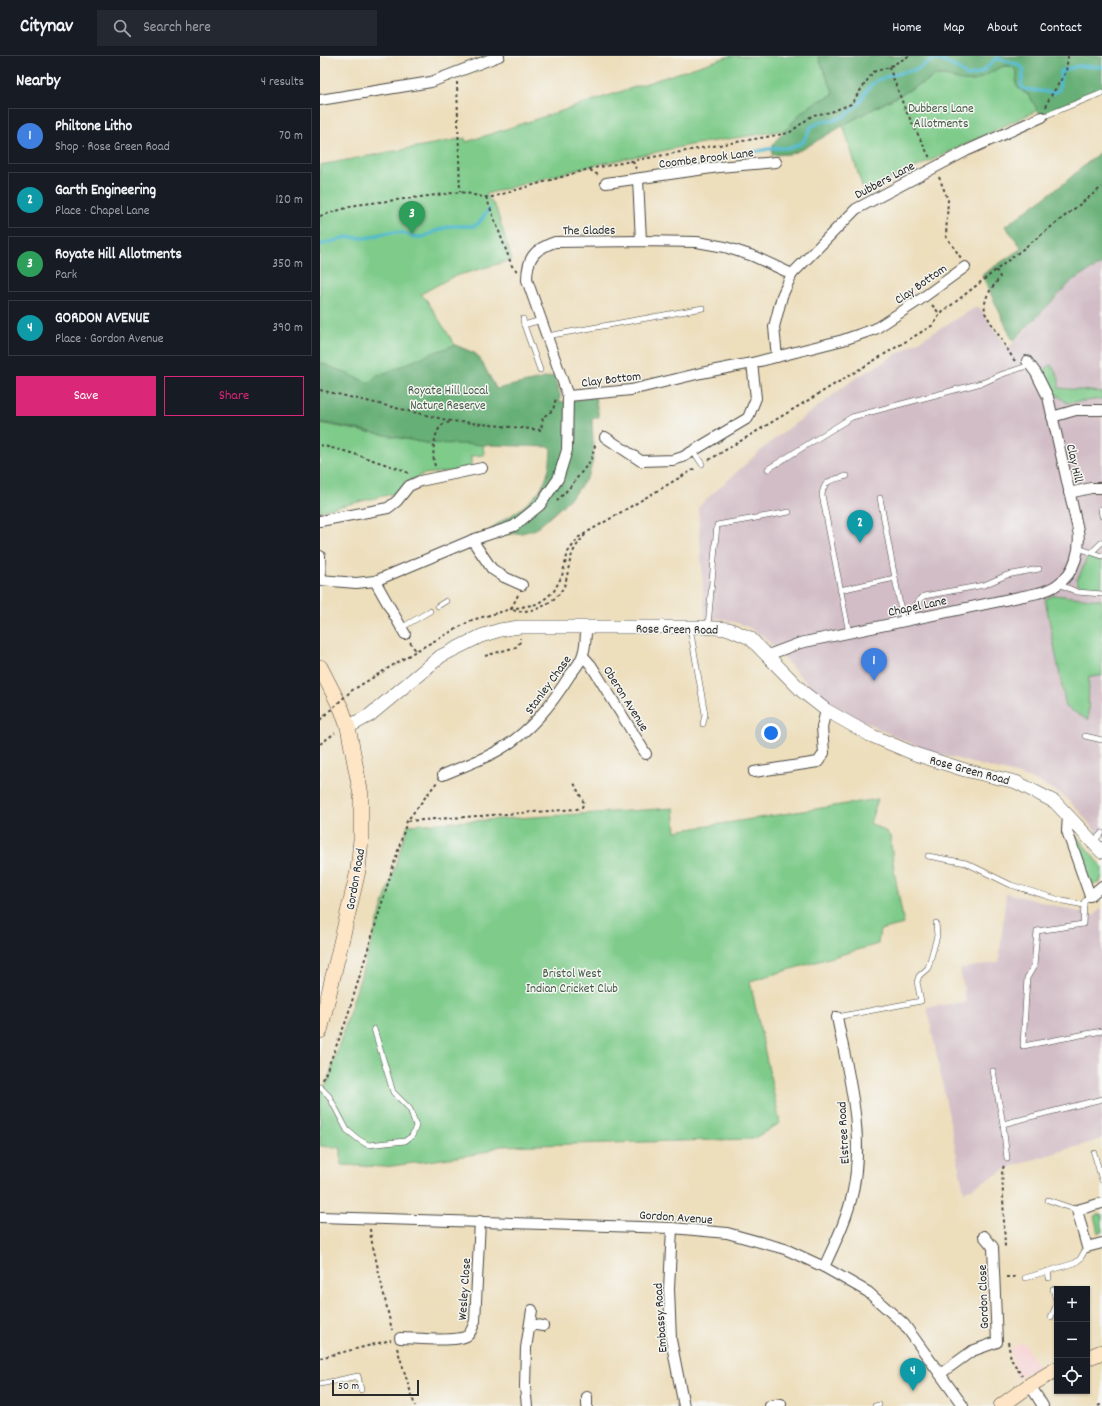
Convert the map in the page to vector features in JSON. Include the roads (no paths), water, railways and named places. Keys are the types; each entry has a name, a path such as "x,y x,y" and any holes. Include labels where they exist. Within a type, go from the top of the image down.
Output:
{"main road":[{"path":"320,667 342,710 348,727"},
{"name":"Gordon Road","path":"320,1030 358,871 362,839 360,795 348,727"},
{"path":"1090,1357 1102,1352"},
{"path":"1001,1406 1029,1385 1054,1370"}],"street":[{"path":"320,100 431,82 498,56"},
{"name":"Dubbers Lane","path":"777,357 774,327 782,296 792,274 856,209 966,151 1042,117"},
{"name":"Coombe Brook Lane","path":"606,183 719,167 776,162"},
{"path":"638,179 641,241"},
{"name":"The Glades","path":"567,393 527,280 527,269 535,252 543,246 555,242 697,242 725,247 753,256 792,274"},
{"name":"Clay Bottom","path":"321,580 356,583 375,581 472,540 514,526 540,505 558,479 567,450 567,393 631,390 700,373 752,363 843,340 875,329 921,299 965,267"},
{"path":"605,436 640,461 673,460 683,457 748,418 756,398 752,363"},
{"name":"Clay Hill","path":"1029,363 1046,390 1079,536 1075,560 1068,574"},
{"path":"1052,417 1076,410 1102,410"},
{"path":"320,521 388,508 397,501 409,486 420,481 482,468"},
{"path":"1069,493 1091,488 1102,488"},
{"path":"472,540 492,569 504,577 522,585"},
{"path":"320,556 321,580"},
{"name":"Chapel Lane","path":"768,656 800,643 1032,594 1059,584 1068,574"},
{"path":"375,581 403,631"},
{"name":"Rose Green Road","path":"348,727 370,715 441,656 481,636 500,630 519,627 708,627 729,629 750,638 804,692 826,710 870,734 915,754 965,770 1016,782 1055,802 1068,816 1097,838 1102,852"},
{"name":"Stanley Chase","path":"443,775 498,751 520,737 546,710 583,656 586,642 586,627"},
{"name":"Oberon Avenue","path":"583,656 591,665 646,754"},
{"path":"754,772 818,762 824,753 822,727 826,710"},
{"path":"1068,816 1068,831 1090,896 1102,886"},
{"name":"Elstree Road","path":"824,1267 839,1235 849,1207 853,1192 857,1161 856,1111 837,1017"},
{"path":"1102,1203 1076,1210 1087,1247 1102,1243"},
{"name":"Gordon Avenue","path":"320,1217 672,1228 727,1233 785,1249 824,1267 868,1292 904,1324 963,1406"},
{"name":"Wesley Close","path":"396,1338 463,1338 472,1330 475,1321 480,1222"},
{"name":"Embassy Road","path":"672,1228 669,1289 671,1340 684,1406"},
{"name":"Gordon Close","path":"940,1374 972,1351 997,1342 994,1247 984,1236"},
{"path":"527,1406 525,1387 526,1348 532,1310"},
{"path":"530,1324 542,1326"},
{"path":"1029,1385 1043,1406"},
{"path":"770,1406 781,1404"}],"lane":[{"path":"1042,117 1102,93"},
{"path":"547,336 703,308"},
{"path":"522,319 540,370"},
{"path":"524,325 541,320"},
{"path":"768,469 852,417 985,382 1029,363"},
{"path":"693,451 702,464"},
{"path":"847,476 826,482 822,495 849,633"},
{"path":"880,498 895,578 906,621"},
{"path":"1101,509 1102,516"},
{"path":"708,627 717,525 789,512"},
{"path":"1092,552 1102,542"},
{"path":"1078,548 1102,556"},
{"path":"906,621 920,599 924,596 984,585 1007,575 1039,569"},
{"path":"840,590 895,578"},
{"path":"1059,584 1077,592 1102,594"},
{"path":"438,606 446,601"},
{"path":"403,631 430,611"},
{"path":"690,627 706,714 703,724"},
{"path":"1085,736 1102,740"},
{"path":"928,856 966,863 1011,885 1063,901 1084,905"},
{"path":"1090,896 1084,902 1083,924 1037,931 1034,966 1027,978 1023,1046 1102,1031"},
{"path":"837,1017 921,1001 917,982 919,976 928,968 937,936 936,923"},
{"path":"320,1087 329,1096 347,1130 368,1145 405,1141 412,1136 416,1126 410,1109 393,1092 374,1029"},
{"path":"993,1071 1003,1124 1007,1160"},
{"path":"1003,1124 1102,1099"},
{"path":"1094,1153 1102,1180"},
{"path":"1048,1200 1076,1210"},
{"path":"1025,1278 1077,1263 1087,1247"},
{"path":"1048,1271 1050,1278"},
{"path":"1051,1317 1054,1310"},
{"path":"320,1384 358,1376 361,1390"}],"waterway":[{"path":"744,154 773,148 791,148 803,142 811,127 822,121 832,121 845,116 858,105 869,87 876,81 888,76 918,69 928,62 938,59 957,68 967,76 980,73 996,58 1020,65 1024,70 1021,85 1024,89 1054,93 1059,90 1061,71 1078,66 1102,67"},
{"path":"320,245 347,237 366,238 390,232 404,233 414,237 423,237 451,226 474,226 479,223 489,209"}],"place":[{"name":"Royate Hill Allotments","path":"412,234"},
{"name":"Garth Engineering","path":"860,543"},
{"name":"Philtone Litho","path":"874,681"},
{"name":"GORDON AVENUE","path":"913,1391"}],"park label":[{"name":"Dubbers Lane Allotments","path":"941,114"},
{"name":"Royate Hill Local Nature Reserve","path":"448,396"},
{"name":"Bristol West Indian Cricket Club","path":"572,980"}]}
